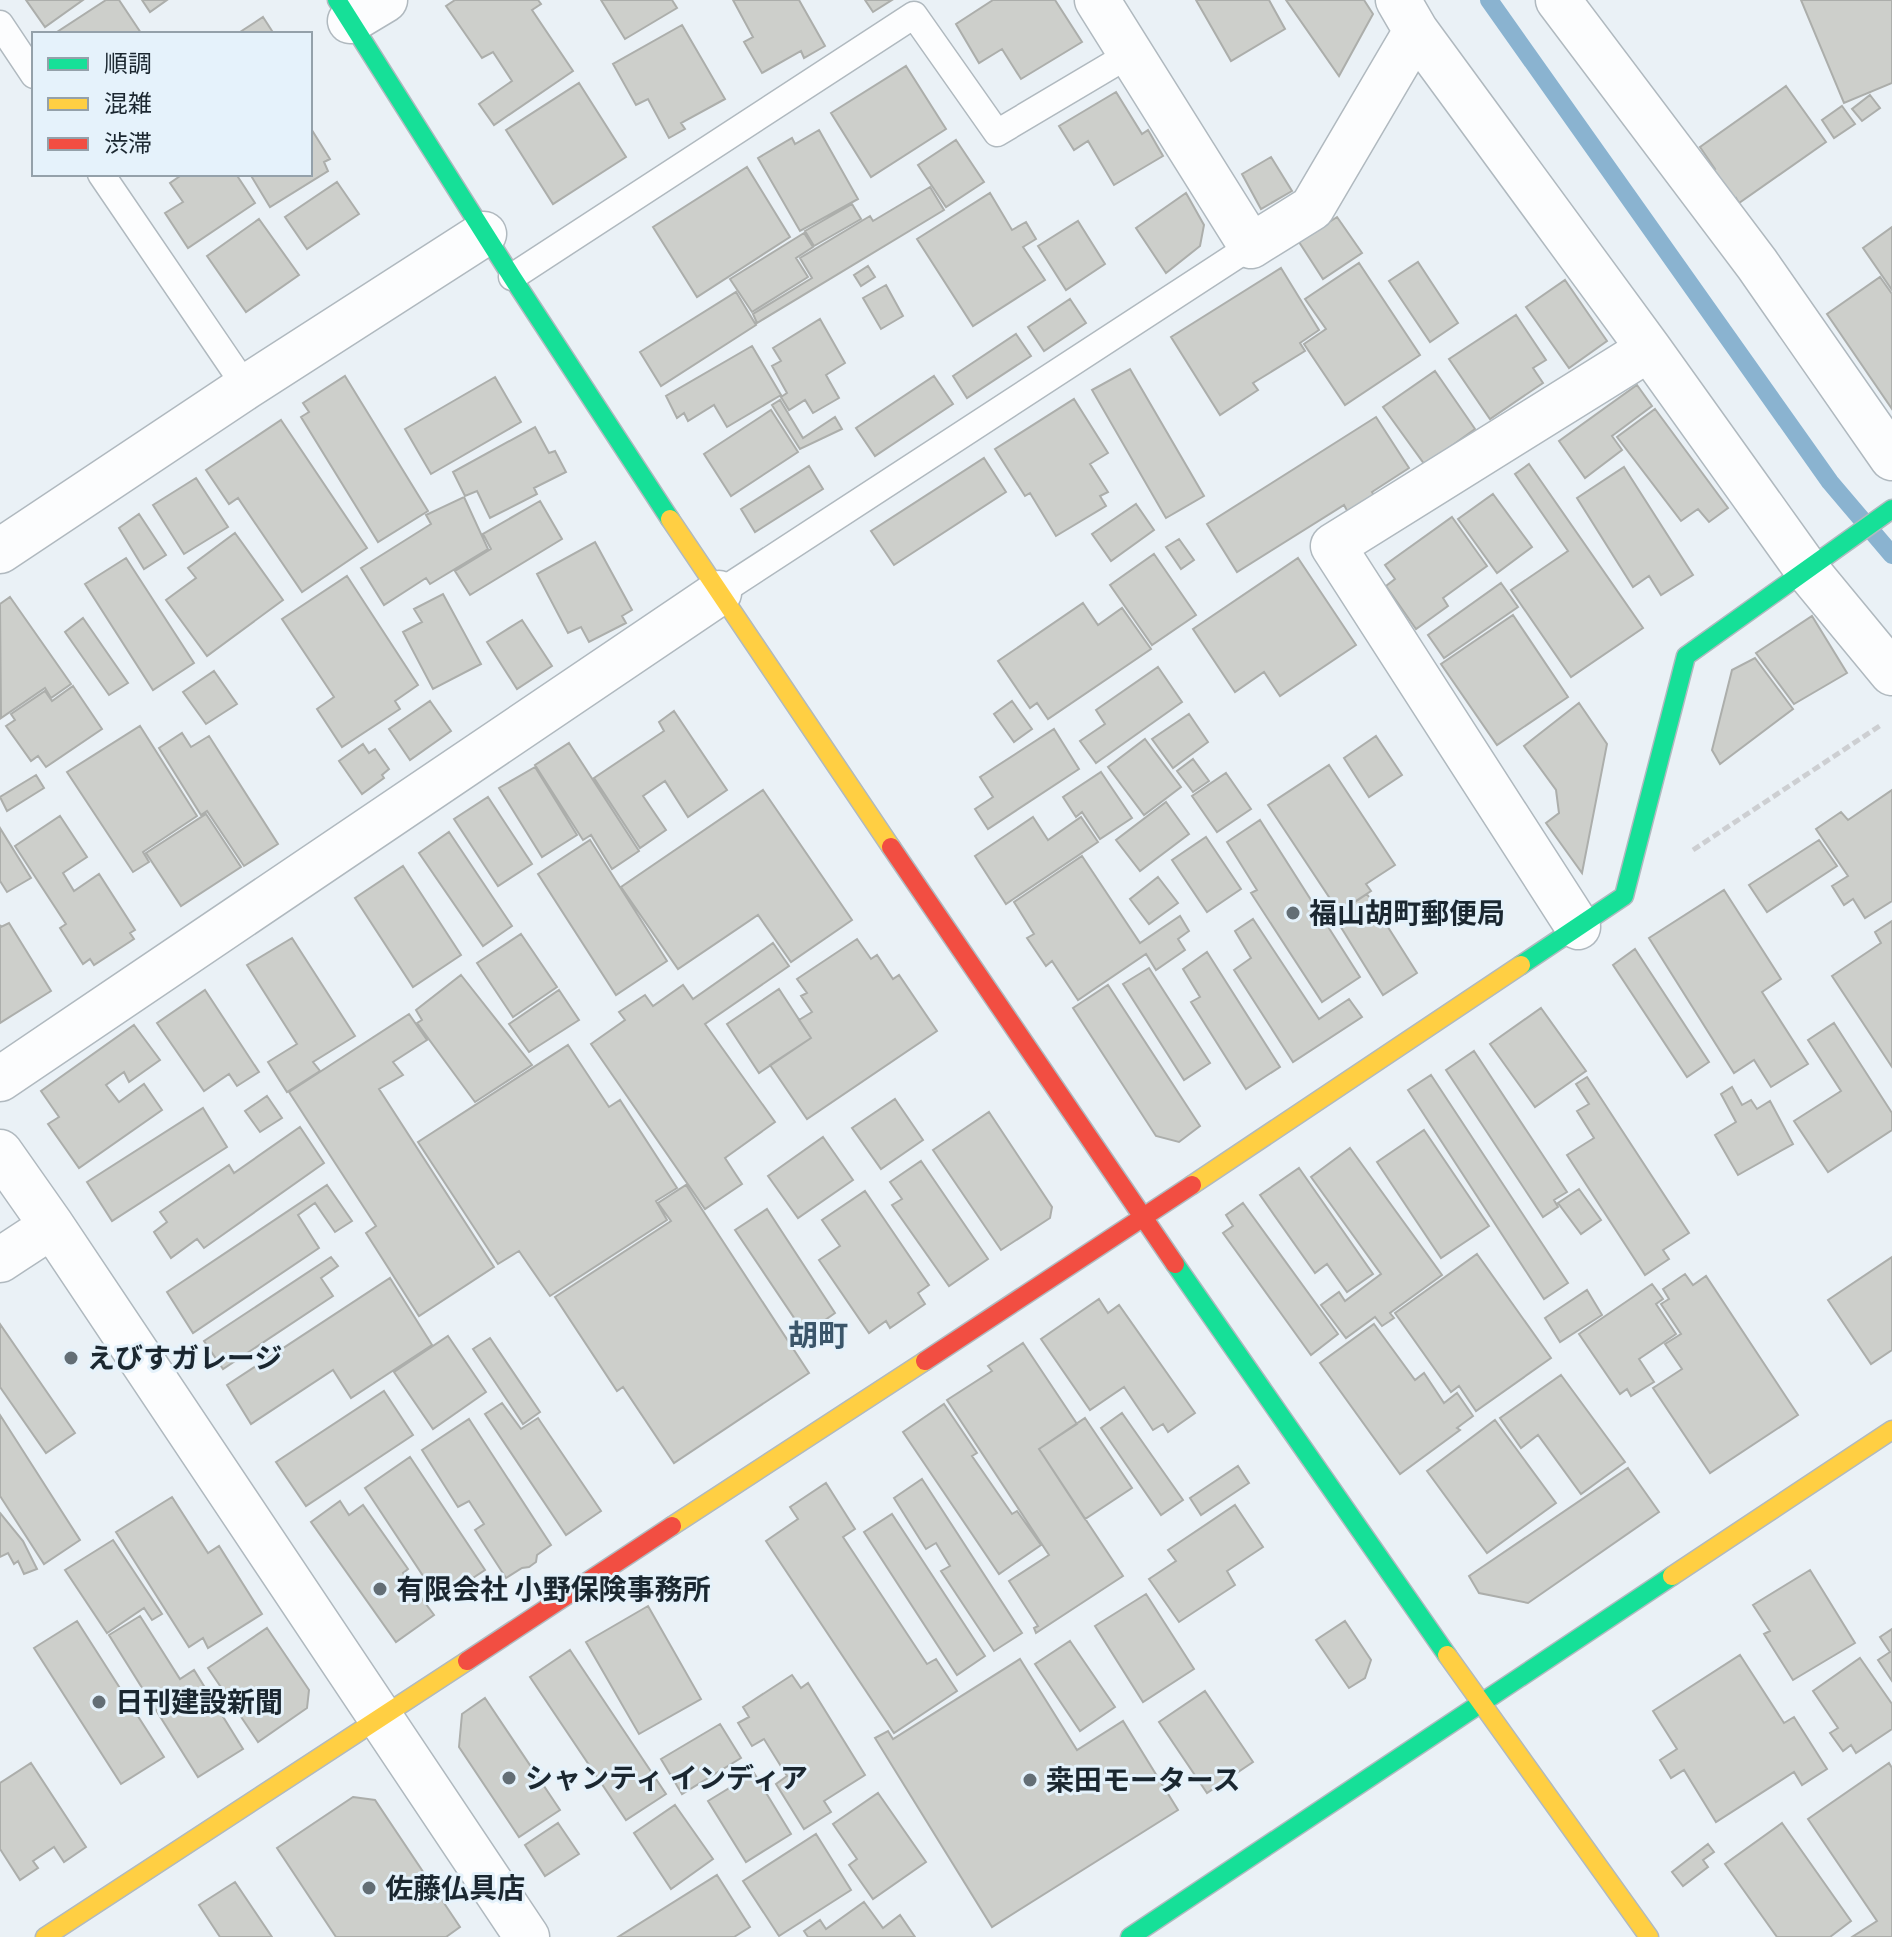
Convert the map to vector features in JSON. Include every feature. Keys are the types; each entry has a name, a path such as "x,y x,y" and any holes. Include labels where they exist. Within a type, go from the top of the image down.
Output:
{"street":[{"path":"1097,0 1251,246 1312,208 1407,16 1807,570 1892,673"},
{"path":"1558,0 1757,264 1892,458"},
{"path":"357,7 484,234 719,593 1143,1218 1482,1704 1649,1937"},
{"path":"5,537 484,234"},
{"path":"1578,927 1333,546 1649,349"},
{"path":"45,1937 1143,1218 1624,896 1686,656 1892,509"},
{"path":"0,1079 719,593"},
{"path":"0,1152 527,1937"},
{"path":"0,1260 52,1226"},
{"path":"1130,1937 1892,1430"}],"lane":[{"path":"512,277 914,15 997,133 1130,54"},
{"path":"0,24 32,72"},
{"path":"102,176 246,387"},
{"path":"719,593 1251,246"}],"path":[{"path":"1624,896 1892,718"}],"building":[{"path":"26,0 83,0 45,27"},
{"path":"106,0 119,0 140,32 57,32"},
{"path":"142,0 167,0 150,12"},
{"path":"455,0 538,0 541,4 532,10 573,71 494,125 479,104 512,81 493,52 482,58 446,6"},
{"path":"601,0 672,0 677,8 625,39"},
{"path":"733,0 799,0 825,46 804,58 801,51 762,73 744,42 753,37"},
{"path":"865,0 892,0 873,12"},
{"path":"993,0 1055,0 1082,42 1021,79 1002,49 979,63 956,24"},
{"path":"1196,0 1269,0 1285,29 1231,61"},
{"path":"1286,0 1364,0 1373,14 1339,76"},
{"path":"1801,0 1892,0 1892,83 1844,103"},
{"path":"263,17 273,32 240,32"},
{"path":"682,25 725,99 681,123 685,129 669,138 648,99 636,105 613,64"},
{"path":"906,66 946,129 871,177 831,113"},
{"path":"579,83 626,157 553,204 506,130"},
{"path":"1786,86 1826,142 1739,203 1736,198 1731,202 1710,173 1715,169 1700,147"},
{"path":"1116,92 1142,134 1148,130 1163,156 1114,185 1088,141 1074,150 1059,126"},
{"path":"1870,95 1880,108 1862,121 1852,109"},
{"path":"1842,106 1855,124 1834,138 1822,120"},
{"path":"312,130 330,159 324,162 328,171 270,207 251,176 312,176"},
{"path":"819,130 858,199 800,231 758,158 792,138 795,144"},
{"path":"956,140 984,182 946,207 918,165"},
{"path":"1271,157 1292,191 1261,209 1242,174"},
{"path":"747,167 790,237 697,297 653,227"},
{"path":"180,176 237,176 255,203 188,248 165,213 183,202 170,183"},
{"path":"337,182 359,214 307,249 285,217"},
{"path":"930,187 944,210 757,323 753,314 812,278 800,258 870,216 873,221"},
{"path":"990,193 1012,230 1026,222 1036,239 1023,247 1045,280 973,326 917,239"},
{"path":"1186,193 1204,225 1200,246 1166,273 1136,228"},
{"path":"852,204 861,219 814,246 805,231"},
{"path":"1337,217 1362,253 1323,279 1299,242"},
{"path":"259,219 299,275 246,312 207,256"},
{"path":"1078,221 1105,264 1066,290 1038,246"},
{"path":"1892,227 1892,290 1863,248"},
{"path":"804,233 813,247 796,258 808,277 752,312 730,279"},
{"path":"1418,262 1458,323 1430,342 1389,281"},
{"path":"1359,263 1420,355 1345,405 1304,344 1326,329 1305,299"},
{"path":"868,266 875,277 861,286 854,275"},
{"path":"1281,268 1319,330 1300,343 1305,351 1253,383 1258,390 1220,415 1171,337"},
{"path":"1880,277 1892,294 1892,409 1827,314"},
{"path":"1565,280 1607,341 1569,368 1526,307"},
{"path":"886,285 903,316 881,329 863,298"},
{"path":"736,292 756,325 661,386 640,352"},
{"path":"1070,299 1086,323 1044,351 1028,327"},
{"path":"1516,315 1546,360 1533,368 1543,383 1490,419 1449,359"},
{"path":"820,319 845,363 826,375 839,398 813,413 805,400 789,410 781,397 787,393 772,366 781,361 773,348"},
{"path":"1016,334 1031,356 967,398 953,376"},
{"path":"752,346 781,395 727,427 714,405 688,421 684,413 677,418 666,396"},
{"path":"1130,369 1204,496 1166,518 1092,390"},
{"path":"1435,371 1475,429 1425,465 1383,407"},
{"path":"345,376 428,511 378,542 301,417 309,412 303,403"},
{"path":"934,376 953,404 875,456 856,428"},
{"path":"495,377 521,422 431,474 405,429"},
{"path":"1637,385 1652,406 1612,436 1622,450 1585,478 1559,441"},
{"path":"1074,399 1108,453 1090,464 1108,492 1100,496 1106,506 1056,536 1030,493 1025,496 995,449"},
{"path":"780,400 803,438 835,417 842,429 800,449 772,405"},
{"path":"1655,409 1728,508 1709,522 1698,509 1681,521 1617,437"},
{"path":"771,410 798,452 731,496 704,454"},
{"path":"1376,417 1409,468 1372,492 1377,500 1350,516 1344,505 1237,572 1207,524"},
{"path":"281,420 367,548 302,592 238,498 229,504 206,470"},
{"path":"535,427 549,453 555,451 566,472 534,488 537,494 490,518 477,491 465,496 453,472"},
{"path":"984,458 1006,492 894,565 871,531"},
{"path":"1529,464 1643,628 1571,677 1511,590 1568,551 1515,474"},
{"path":"809,466 823,489 755,532 741,509"},
{"path":"1624,467 1693,575 1661,595 1649,576 1633,587 1577,498"},
{"path":"196,478 228,527 184,554 153,505"},
{"path":"1493,494 1532,547 1497,573 1458,519"},
{"path":"464,497 488,549 430,584 426,578 384,605 361,568 431,524 426,515"},
{"path":"540,501 562,539 470,595 455,571 491,549 483,534"},
{"path":"1136,504 1154,530 1111,561 1092,534"},
{"path":"139,514 166,555 144,569 119,528"},
{"path":"1452,517 1487,566 1443,598 1448,606 1416,629 1386,586 1395,579 1385,565"},
{"path":"235,533 283,600 207,656 166,600 196,578 188,568"},
{"path":"1179,539 1194,560 1181,569 1166,547"},
{"path":"595,542 632,610 622,616 626,623 589,642 581,627 568,633 537,574"},
{"path":"1154,554 1196,615 1152,645 1110,585"},
{"path":"126,558 194,663 153,690 85,584"},
{"path":"1298,558 1356,645 1280,696 1264,672 1235,692 1193,629"},
{"path":"347,576 418,685 395,701 400,709 342,747 317,709 334,697 282,619"},
{"path":"1501,583 1518,607 1444,658 1428,635"},
{"path":"443,594 481,664 433,689 403,632 422,622 414,609"},
{"path":"10,597 71,684 51,698 45,688 1,718 0,604"},
{"path":"1083,603 1098,625 1122,608 1151,649 1048,719 1037,703 1030,708 998,661"},
{"path":"1513,615 1568,697 1497,745 1441,664"},
{"path":"1812,616 1847,673 1794,704 1756,653"},
{"path":"83,618 128,683 109,695 65,632"},
{"path":"522,620 552,666 517,689 487,642"},
{"path":"1755,658 1793,709 1720,764 1712,750 1732,670"},
{"path":"1158,667 1182,702 1096,763 1080,741 1105,724 1096,710"},
{"path":"214,671 237,704 206,724 183,692"},
{"path":"73,686 102,729 46,767 38,756 31,761 6,726 15,720 11,714 45,691 52,701"},
{"path":"430,701 451,731 410,760 389,729"},
{"path":"1012,701 1032,729 1014,742 994,714"},
{"path":"1579,703 1607,744 1582,873 1546,823 1559,813 1556,790 1524,746"},
{"path":"674,711 727,790 688,817 665,781 643,796 666,830 640,848 594,778 664,731 659,722"},
{"path":"1189,714 1208,742 1173,768 1152,739"},
{"path":"140,726 197,816 143,852 149,862 133,872 67,772"},
{"path":"1054,729 1079,769 988,829 975,809 993,797 980,777"},
{"path":"182,733 191,747 209,736 278,844 244,866 207,811 201,815 159,748"},
{"path":"1376,736 1402,775 1369,797 1344,758"},
{"path":"1145,739 1181,787 1144,815 1108,767"},
{"path":"569,743 639,851 612,869 591,835 583,840 535,765"},
{"path":"363,744 369,753 375,749 389,769 382,775 384,778 362,794 339,761"},
{"path":"1193,759 1209,781 1193,792 1177,771"},
{"path":"1329,765 1395,865 1366,884 1371,891 1339,912 1268,805"},
{"path":"535,767 577,835 542,857 499,788"},
{"path":"1101,772 1132,818 1100,839 1082,812 1076,817 1063,797"},
{"path":"1226,773 1251,809 1217,832 1192,796"},
{"path":"36,775 44,788 7,811 0,797"},
{"path":"763,790 852,920 791,962 758,915 678,969 621,887"},
{"path":"1892,790 1892,901 1865,918 1853,899 1844,905 1832,886 1848,876 1816,829 1841,812 1848,820"},
{"path":"488,797 532,864 498,886 454,819"},
{"path":"1166,802 1189,834 1140,871 1116,840"},
{"path":"206,814 241,867 181,906 146,853"},
{"path":"60,816 87,857 63,873 74,891 99,874 135,930 130,933 134,939 94,965 90,959 83,964 60,928 66,924 15,846"},
{"path":"1033,817 1048,840 1081,817 1098,842 1006,904 975,856"},
{"path":"1260,820 1360,977 1322,1002 1251,893 1257,890 1227,842"},
{"path":"0,828 31,878 7,892 0,881"},
{"path":"449,832 512,926 483,946 419,853"},
{"path":"1206,837 1241,889 1207,912 1172,860"},
{"path":"590,840 667,961 616,995 538,874"},
{"path":"1819,840 1837,866 1767,912 1749,885"},
{"path":"1082,856 1140,943 1180,916 1189,931 1178,939 1185,950 1156,970 1146,954 1078,1000 1052,961 1046,966 1027,938 1034,934 1014,902"},
{"path":"403,866 461,955 413,987 355,898"},
{"path":"1158,877 1178,903 1149,924 1130,899"},
{"path":"1724,890 1781,979 1762,992 1808,1064 1771,1087 1754,1060 1734,1073 1649,938"},
{"path":"1367,894 1417,973 1383,995 1334,916"},
{"path":"1253,919 1319,1019 1349,999 1362,1017 1293,1062 1234,970 1251,958 1235,931"},
{"path":"1892,921 1892,1067 1832,976 1881,943 1875,932"},
{"path":"9,923 51,991 0,1023 0,925"},
{"path":"521,934 557,987 513,1017 477,963"},
{"path":"292,938 355,1036 313,1062 320,1071 287,1092 268,1062 297,1044 247,965"},
{"path":"857,939 871,959 877,955 893,979 899,975 937,1031 807,1119 770,1065 811,1038 799,1020 812,1012 801,996 807,993 797,979"},
{"path":"773,943 789,966 705,1024 775,1122 725,1158 742,1184 705,1209 591,1044 625,1020 619,1012 645,995 653,1006 683,985 693,999"},
{"path":"1635,949 1709,1062 1687,1077 1613,965"},
{"path":"1207,952 1280,1067 1246,1089 1191,1002 1200,997 1183,969"},
{"path":"1149,968 1210,1063 1184,1080 1123,984"},
{"path":"461,975 532,1065 475,1102 417,1023 422,1020 416,1010"},
{"path":"1108,985 1200,1126 1179,1142 1156,1136 1073,1008"},
{"path":"779,989 811,1038 759,1073 727,1024"},
{"path":"205,990 259,1072 237,1086 229,1074 204,1091 157,1023"},
{"path":"559,990 579,1020 529,1052 509,1024"},
{"path":"1541,1008 1586,1071 1535,1107 1490,1044"},
{"path":"409,1014 427,1040 393,1062 403,1075 379,1089 494,1267 419,1316 366,1233 376,1226 289,1092"},
{"path":"1834,1023 1892,1113 1892,1130 1828,1172 1794,1121 1841,1091 1808,1040"},
{"path":"134,1025 160,1060 129,1082 124,1072 106,1085 119,1102 144,1084 162,1110 79,1168 48,1124 59,1117 41,1091"},
{"path":"568,1045 609,1107 620,1100 677,1188 656,1201 667,1220 550,1296 519,1251 498,1264 418,1142"},
{"path":"1474,1051 1567,1192 1554,1200 1558,1207 1543,1217 1446,1070"},
{"path":"1431,1075 1568,1283 1544,1299 1408,1090"},
{"path":"1587,1077 1689,1233 1663,1250 1669,1259 1645,1275 1567,1155 1594,1138 1577,1111 1589,1104 1576,1084"},
{"path":"1732,1087 1742,1105 1751,1100 1757,1109 1770,1101 1793,1144 1738,1175 1715,1135 1736,1122 1721,1094"},
{"path":"267,1096 282,1118 260,1132 245,1111"},
{"path":"895,1099 923,1140 881,1169 852,1128"},
{"path":"203,1108 227,1147 112,1221 87,1182"},
{"path":"989,1112 1052,1207 1050,1218 1001,1250 933,1150"},
{"path":"300,1127 324,1163 204,1248 197,1239 171,1258 154,1232 167,1222 160,1212 229,1165 234,1173"},
{"path":"1424,1130 1489,1226 1441,1258 1377,1162"},
{"path":"823,1137 853,1180 798,1218 768,1176"},
{"path":"1350,1148 1442,1275 1390,1313 1394,1318 1382,1326 1375,1317 1346,1338 1321,1305 1339,1292 1345,1301 1381,1274 1311,1177"},
{"path":"921,1161 988,1259 949,1286 892,1205 902,1199 890,1182"},
{"path":"1299,1168 1373,1274 1347,1292 1327,1264 1315,1273 1260,1195"},
{"path":"327,1185 352,1221 335,1232 315,1203 298,1215 319,1248 193,1333 167,1292"},
{"path":"686,1185 809,1373 674,1463 623,1387 617,1391 555,1297 671,1221 658,1203"},
{"path":"1579,1189 1601,1220 1581,1234 1558,1203"},
{"path":"865,1191 929,1285 918,1293 925,1304 890,1328 886,1321 869,1333 819,1260 840,1246 822,1220"},
{"path":"1243,1203 1338,1334 1311,1355 1223,1233 1233,1226 1226,1215"},
{"path":"767,1209 835,1313 805,1334 735,1230"},
{"path":"1477,1254 1551,1358 1476,1411 1459,1386 1451,1392 1395,1313"},
{"path":"331,1257 338,1266 321,1278 333,1296 223,1369 204,1341"},
{"path":"1892,1257 1892,1350 1871,1364 1828,1300"},
{"path":"1685,1274 1693,1285 1706,1276 1798,1415 1710,1473 1653,1388 1682,1369 1665,1344 1681,1334 1661,1304 1669,1299 1663,1289"},
{"path":"390,1278 432,1345 351,1398 333,1370 251,1424 227,1385"},
{"path":"1652,1284 1663,1299 1656,1304 1676,1334 1639,1359 1654,1382 1631,1396 1627,1389 1620,1394 1579,1334"},
{"path":"1587,1290 1602,1315 1560,1342 1545,1318"},
{"path":"1099,1299 1108,1313 1119,1305 1195,1413 1168,1432 1163,1424 1153,1430 1124,1387 1090,1410 1041,1339"},
{"path":"0,1324 75,1433 46,1453 0,1387"},
{"path":"1374,1324 1415,1380 1424,1373 1444,1403 1457,1393 1473,1416 1457,1428 1460,1430 1400,1474 1320,1363"},
{"path":"448,1336 486,1392 433,1429 394,1372"},
{"path":"490,1338 540,1412 523,1424 473,1349"},
{"path":"1023,1343 1077,1424 1039,1449 1123,1576 1036,1633 1034,1628 1038,1626 1009,1581 1049,1555 947,1400 992,1371 988,1366"},
{"path":"1561,1375 1625,1462 1581,1494 1538,1435 1521,1448 1500,1418"},
{"path":"384,1391 413,1435 306,1506 276,1462"},
{"path":"502,1403 521,1429 538,1418 601,1511 566,1535 485,1414"},
{"path":"944,1404 977,1453 972,1456 1012,1514 1017,1511 1041,1545 999,1574 903,1432"},
{"path":"1122,1413 1183,1500 1161,1515 1101,1428"},
{"path":"0,1415 80,1540 44,1564 0,1496"},
{"path":"1085,1418 1132,1488 1085,1519 1039,1449"},
{"path":"469,1419 551,1545 537,1555 536,1562 506,1578 475,1530 484,1524 469,1501 458,1507 422,1450"},
{"path":"1495,1420 1556,1503 1487,1553 1427,1471"},
{"path":"410,1457 485,1570 439,1600 365,1488"},
{"path":"1238,1466 1249,1483 1201,1515 1190,1498"},
{"path":"1628,1468 1659,1512 1528,1603 1479,1593 1469,1576"},
{"path":"922,1479 1022,1633 994,1651 941,1571 950,1566 936,1543 926,1549 894,1498"},
{"path":"826,1483 855,1529 843,1537 927,1664 936,1659 957,1691 894,1733 766,1541 798,1519 790,1507"},
{"path":"172,1497 208,1553 219,1546 262,1614 208,1648 203,1638 189,1647 116,1532"},
{"path":"340,1501 349,1515 363,1505 408,1569 403,1573 434,1615 396,1642 311,1522"},
{"path":"1235,1505 1263,1547 1227,1571 1235,1585 1179,1622 1149,1579 1176,1561 1168,1550"},
{"path":"0,1513 23,1541 37,1569 24,1574 18,1561 14,1564 8,1553 0,1557"},
{"path":"892,1514 985,1656 957,1675 864,1532"},
{"path":"113,1540 162,1614 152,1620 144,1608 107,1633 65,1570"},
{"path":"1810,1570 1855,1643 1793,1680 1764,1634 1770,1631 1753,1605"},
{"path":"1146,1594 1194,1669 1143,1702 1095,1626"},
{"path":"648,1606 701,1699 639,1734 586,1642"},
{"path":"140,1616 180,1679 194,1670 243,1749 198,1777 109,1635"},
{"name":"日刊建設新聞","path":"77,1621 164,1757 121,1784 34,1648"},
{"path":"1345,1621 1371,1660 1365,1678 1349,1688 1316,1640"},
{"path":"267,1628 309,1690 307,1708 258,1742 208,1668"},
{"path":"1892,1629 1892,1681 1878,1660 1890,1652 1880,1637"},
{"path":"1070,1641 1115,1707 1080,1731 1035,1664"},
{"path":"570,1650 666,1794 626,1820 530,1677"},
{"path":"1740,1655 1784,1723 1794,1717 1827,1769 1802,1785 1794,1772 1716,1822 1684,1770 1671,1778 1660,1760 1677,1749 1653,1711"},
{"path":"1860,1658 1892,1704 1892,1729 1856,1753 1851,1745 1843,1751 1830,1733 1838,1728 1813,1691"},
{"name":"桒田モータース","path":"1020,1659 1077,1750 1123,1721 1178,1810 992,1927 875,1738 888,1731 893,1739"},
{"path":"792,1675 801,1688 808,1683 865,1775 824,1801 831,1812 804,1829 776,1784 787,1776 764,1739 752,1746 738,1723 749,1717 743,1707"},
{"path":"1205,1691 1253,1762 1207,1793 1159,1722"},
{"name":"シャンティ インディア","path":"485,1698 560,1810 519,1837 459,1747 462,1714"},
{"path":"720,1724 741,1758 682,1794 661,1759"},
{"path":"31,1763 86,1847 64,1862 54,1847 33,1861 38,1868 20,1880 0,1849 0,1783"},
{"path":"1889,1763 1892,1768 1892,1937 1852,1937 1877,1921 1808,1819"},
{"path":"754,1773 791,1834 746,1862 708,1801"},
{"path":"878,1793 926,1862 873,1899 849,1865 857,1859 833,1824"},
{"name":"佐藤仏具店","path":"353,1797 375,1800 460,1927 446,1937 336,1937 277,1848"},
{"path":"675,1805 713,1859 671,1889 634,1833"},
{"path":"558,1823 579,1854 545,1876 525,1845"},
{"path":"1782,1823 1851,1921 1830,1937 1777,1937 1725,1864"},
{"path":"816,1834 851,1890 779,1936 743,1881"},
{"path":"1708,1844 1714,1852 1703,1860 1708,1867 1683,1886 1672,1872"},
{"path":"717,1875 750,1927 734,1937 618,1937"},
{"path":"235,1882 272,1937 220,1937 199,1905"},
{"path":"864,1902 883,1928 900,1915 915,1937 808,1937 804,1931 820,1920 826,1929"}],"waterway":[{"path":"1489,0 1830,482 1892,555"}],"traffic: fast":[{"path":"337,0 670,519"},
{"path":"1521,965 1624,896 1686,656 1892,509"},
{"path":"1175,1264 1447,1655"},
{"path":"1130,1937 1672,1576"}],"traffic: slow":[{"path":"670,519 891,847"},
{"path":"1192,1185 1521,965"},
{"path":"672,1526 925,1361"},
{"path":"1672,1576 1892,1430"},
{"path":"1447,1655 1649,1937"},
{"path":"45,1937 467,1661"}],"traffic: jam":[{"path":"891,847 1175,1264"},
{"path":"925,1361 1192,1185"},
{"path":"467,1661 672,1526"}],"place":[{"name":"福山胡町郵便局","path":"1293,913"},
{"name":"えびすガレージ","path":"71,1358"},
{"name":"有限会社 小野保険事務所","path":"380,1589"},
{"name":"日刊建設新聞","path":"99,1702"},
{"name":"シャンティ インディア","path":"509,1778"},
{"name":"桒田モータース","path":"1030,1780"},
{"name":"佐藤仏具店","path":"369,1888"}],"district":[{"name":"胡町","path":"818,1335"}]}
